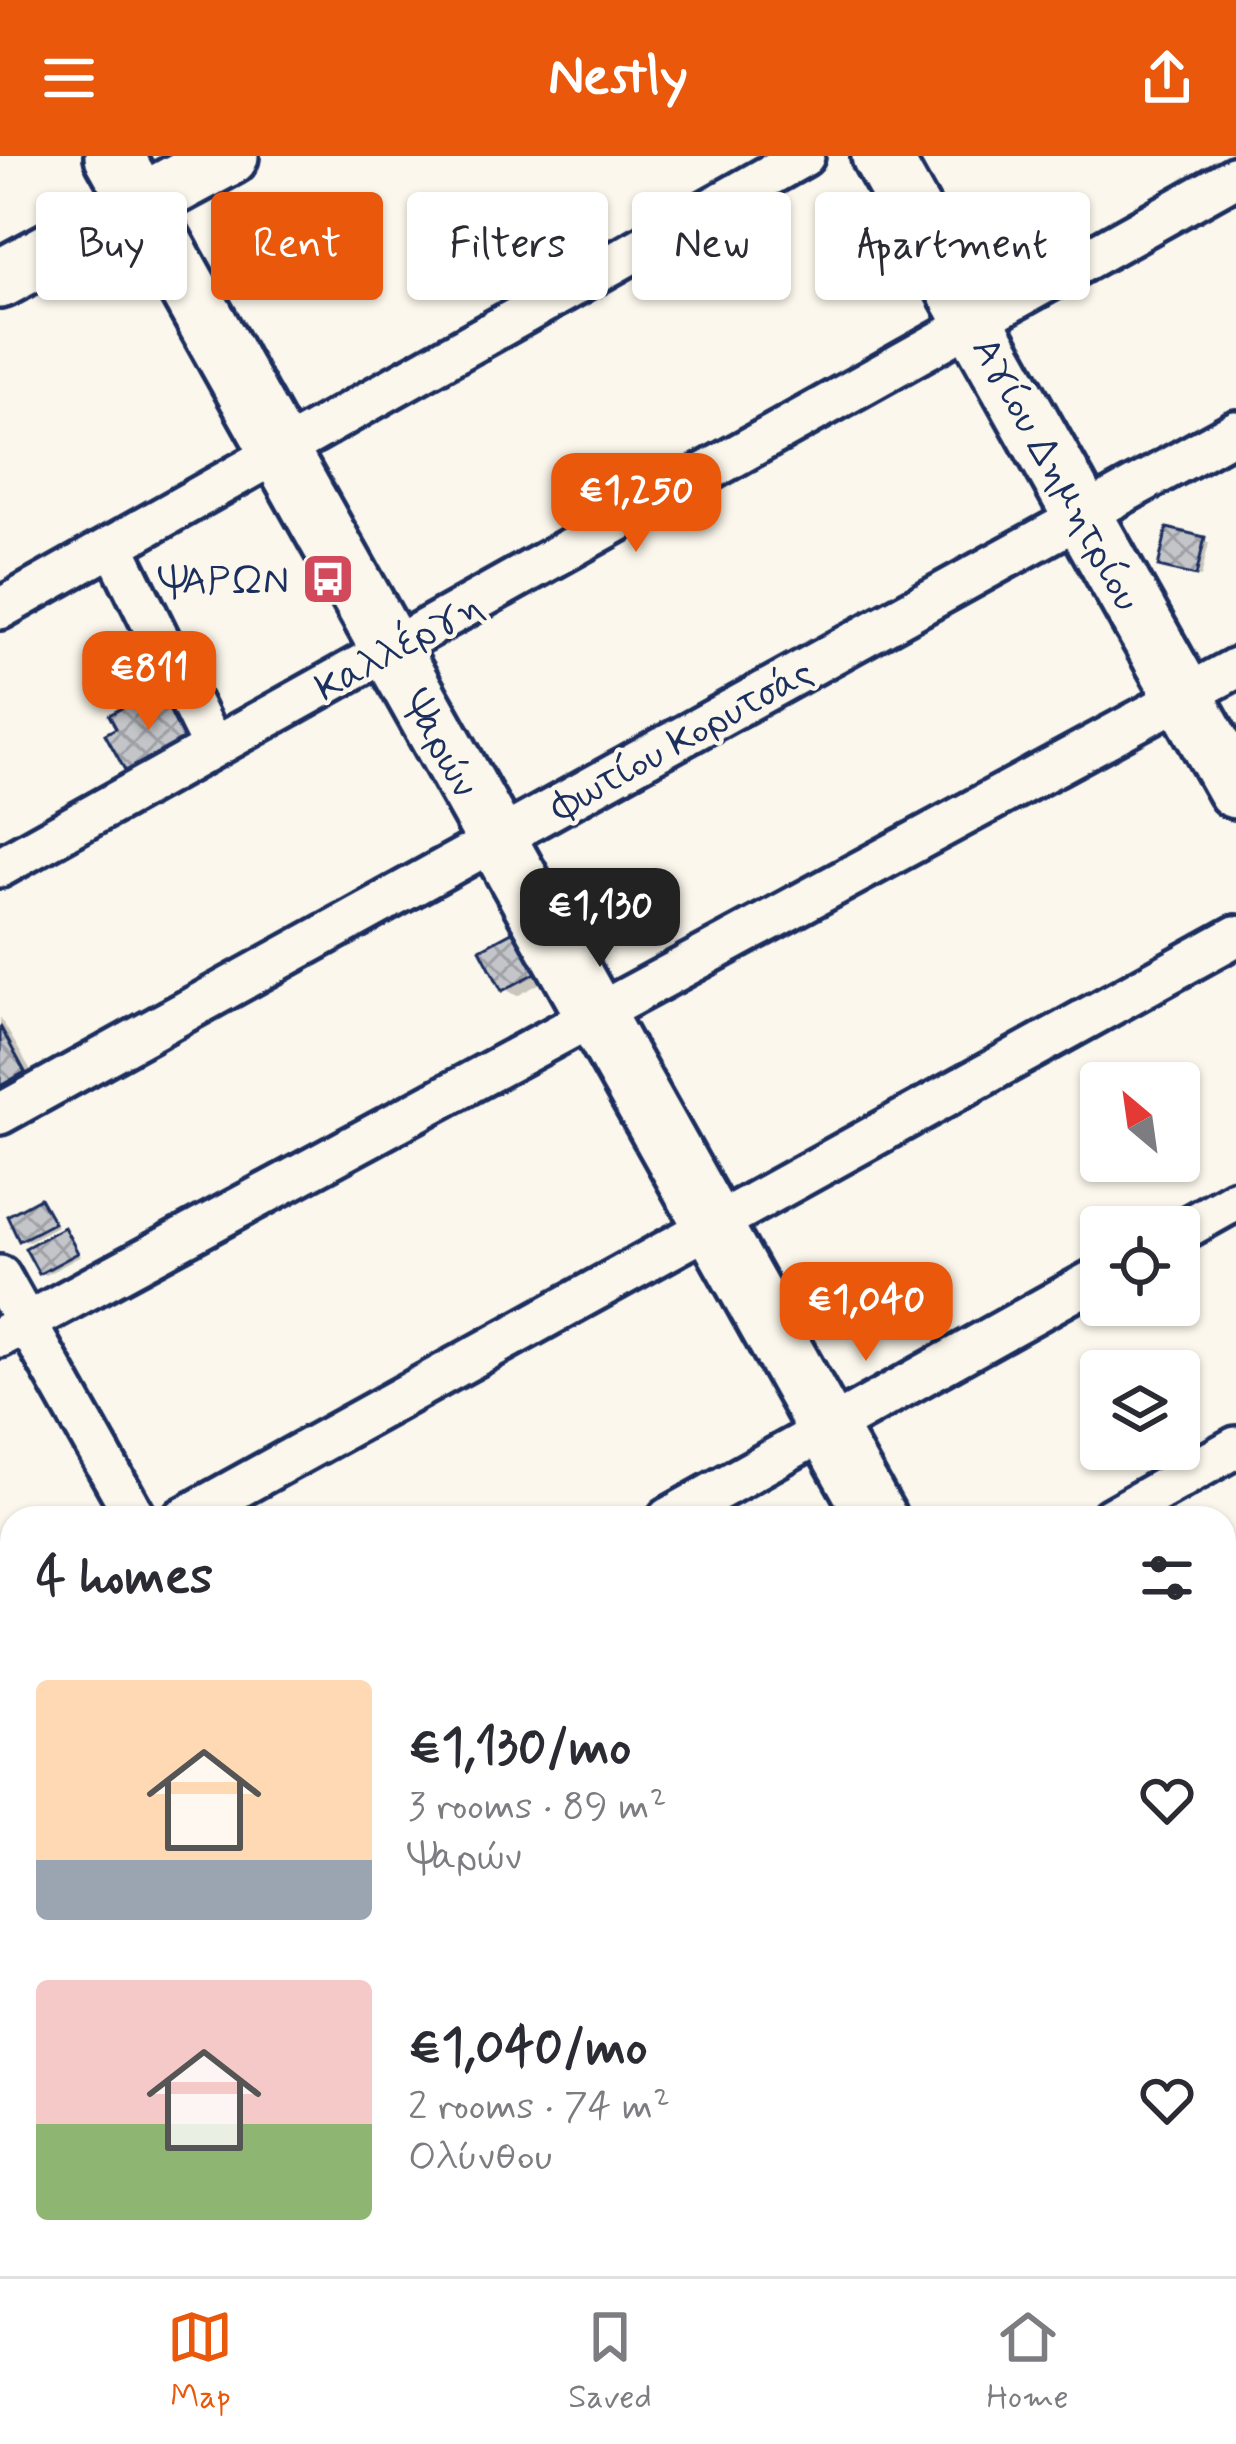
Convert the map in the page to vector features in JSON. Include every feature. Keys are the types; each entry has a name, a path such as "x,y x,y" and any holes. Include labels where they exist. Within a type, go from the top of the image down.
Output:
{"main road":[{"path":"0,278 127,180 229,156"},
{"name":"Αγίου Δημητρίου","path":"881,156 1236,790"},
{"name":"Ψαρών","path":"127,180 870,1506"}],"street":[{"path":"0,609 804,156"},
{"name":"Καλλέργη","path":"0,868 1236,176"},
{"name":"Φωτίου Κορυτσάς","path":"0,1114 1236,431"},
{"path":"113,545 213,748"},
{"path":"13,1330 1236,668"},
{"path":"205,1506 1236,936"},
{"path":"1200,1220 1236,1200"},
{"path":"0,1276 13,1330 128,1506"},
{"path":"689,1506 1080,1288"},
{"path":"1132,1506 1236,1447"}],"building":[{"path":"1167,528 1205,537 1196,576 1158,567"},
{"path":"164,685 197,744 131,781 105,734 116,728 109,715"},
{"path":"525,925 547,967 502,991 480,949"},
{"path":"0,1026 25,1072 0,1086"},
{"path":"40,1198 54,1223 19,1241 7,1216"},
{"path":"64,1227 78,1253 39,1274 25,1248"}],"place":[{"name":"ΨΑΡΩΝ","path":"328,579"}]}
